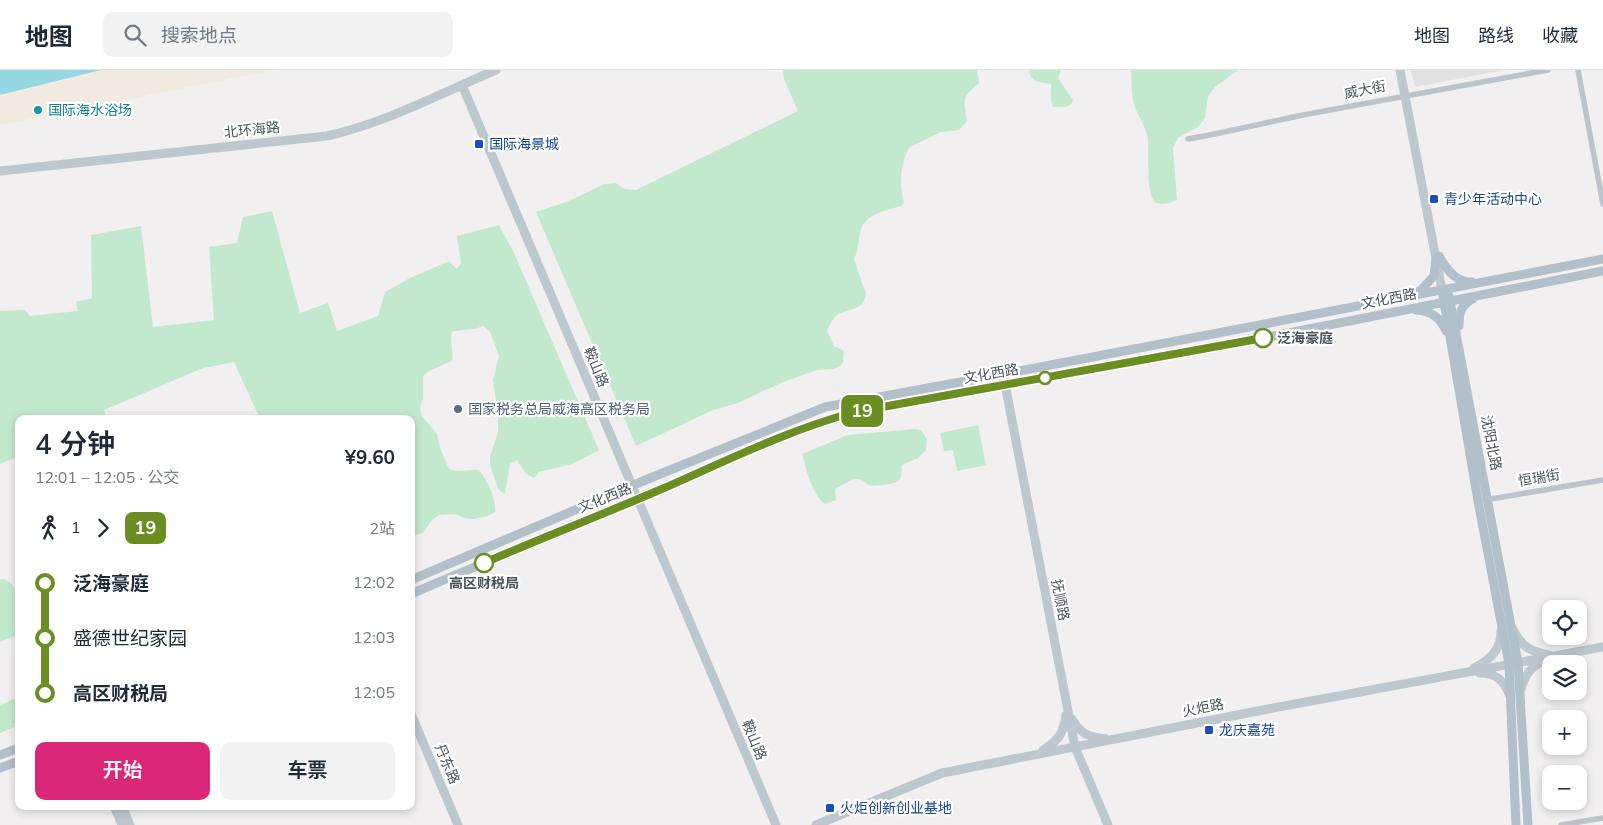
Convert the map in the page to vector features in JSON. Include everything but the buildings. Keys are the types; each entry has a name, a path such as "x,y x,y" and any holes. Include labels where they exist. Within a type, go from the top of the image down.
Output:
{"main road":[{"name":"北环海路","path":"0,171 327,136 358,129 388,118 496,70"},
{"name":"沈阳北路","path":"1400,70 1407,95 1437,257 1445,289 1505,622 1520,691 1528,825"},
{"name":"沈阳北路","path":"1405,70 1407,95"},
{"name":"鞍山路","path":"462,85 776,825"},
{"path":"1437,257 1447,270 1465,282 1487,282"},
{"path":"1402,297 1420,291 1428,284 1434,276 1437,257"},
{"name":"文化西路","path":"415,578 631,486 824,407 1603,259"},
{"name":"文化西路","path":"415,592 637,500 797,430 855,412 1263,338 1603,271"},
{"path":"1456,347 1460,310 1472,299 1489,292"},
{"path":"1403,310 1424,311 1433,314 1440,320 1456,347"},
{"name":"抚顺路","path":"1004,374 1075,747 1108,825"},
{"path":"1505,622 1525,647 1534,652 1549,655"},
{"path":"1465,672 1490,659 1494,654 1505,622"},
{"name":"火炬路","path":"1559,655 1603,647"},
{"name":"火炬路","path":"816,825 942,773 1542,658"},
{"path":"1520,691 1525,676 1530,669 1542,661"},
{"name":"沈阳北路","path":"1514,664 1511,697 1516,825"},
{"path":"1465,672 1489,673 1498,676 1503,681 1511,697"},
{"path":"1067,710 1077,729 1084,734 1097,738 1115,739"},
{"path":"1038,754 1055,743 1061,736 1067,710"},
{"name":"丹东路","path":"415,723 458,825"},
{"path":"0,755 15,749"},
{"path":"0,768 15,762"},
{"path":"116,810 122,825"},
{"path":"124,810 130,825"}],"street":[{"name":"威大街","path":"1188,139 1241,130 1304,115 1407,95 1548,70"},
{"path":"1578,70 1603,204"},
{"name":"恒瑞街","path":"1483,500 1603,480"},
{"path":"1561,825 1603,818"}],"shaded area":[{"path":"1411,70 1505,70 1415,87"}],"green space":[{"path":"783,70 977,70 979,83 969,92 965,99 967,121 959,130 941,132 910,147 902,166 901,189 904,202 901,206 872,216 861,229 854,259 866,294 864,300 858,307 835,317 827,331 834,346 844,351 843,362 840,366 834,369 817,370 783,382 738,403 713,410 636,446 536,212 566,202 605,184 616,183 624,189 636,190 798,111 784,79"},
{"path":"1029,70 1061,70 1058,78 1073,100 1071,105 1053,107 1051,84 1034,80"},
{"path":"1131,70 1238,70 1215,87 1208,96 1205,118 1198,127 1178,138 1173,148 1177,200 1166,204 1155,202 1150,191 1148,141 1134,105"},
{"path":"272,211 300,313 328,303 337,331 378,316 385,292 408,279 449,261 457,269 461,263 457,236 499,225 514,253 599,450 572,464 539,472 534,478 526,474 517,460 510,464 505,494 498,489 490,465 490,456 498,433 498,416 493,380 499,356 490,332 483,326 452,332 452,361 429,371 423,376 423,399 420,407 422,416 437,434 440,448 449,469 456,471 479,470 485,479 491,490 495,507 495,512 488,516 472,519 456,514 439,515 432,520 423,533 415,535 415,415 258,415 234,362 203,368 104,410 106,415 15,415 15,458 0,464 0,311 25,310 30,316 78,311 76,302 92,298 91,235 141,226 153,327 214,320 209,247 237,243 243,217"},
{"path":"978,425 986,465 957,471 953,450 944,451 940,433"},
{"path":"921,430 927,439 926,450 918,458 902,465 901,477 896,482 870,486 861,480 853,480 835,489 836,500 825,504 816,494 802,454 848,435"},
{"path":"0,579 13,585 15,590 15,636 0,642"},
{"path":"15,699 15,727 0,733 0,705"}],"sand":[{"name":"国际海水浴场","path":"101,70 274,70 0,125 0,95"}],"water":[{"path":"0,70 101,70 0,95"}],"bus line":[{"name":"19","path":"484,563 637,500 797,430 827,420 855,412 1263,338"}],"place":[{"name":"国际海水浴场","path":"38,110"},
{"name":"国际海景城","path":"479,144"},
{"name":"青少年活动中心","path":"1434,199"},
{"name":"泛海豪庭","path":"1263,338"},
{"name":"国家税务总局威海高区税务局","path":"458,409"},
{"name":"高区财税局","path":"484,563"},
{"name":"龙庆嘉苑","path":"1209,730"},
{"name":"火炬创新创业基地","path":"830,808"}]}
